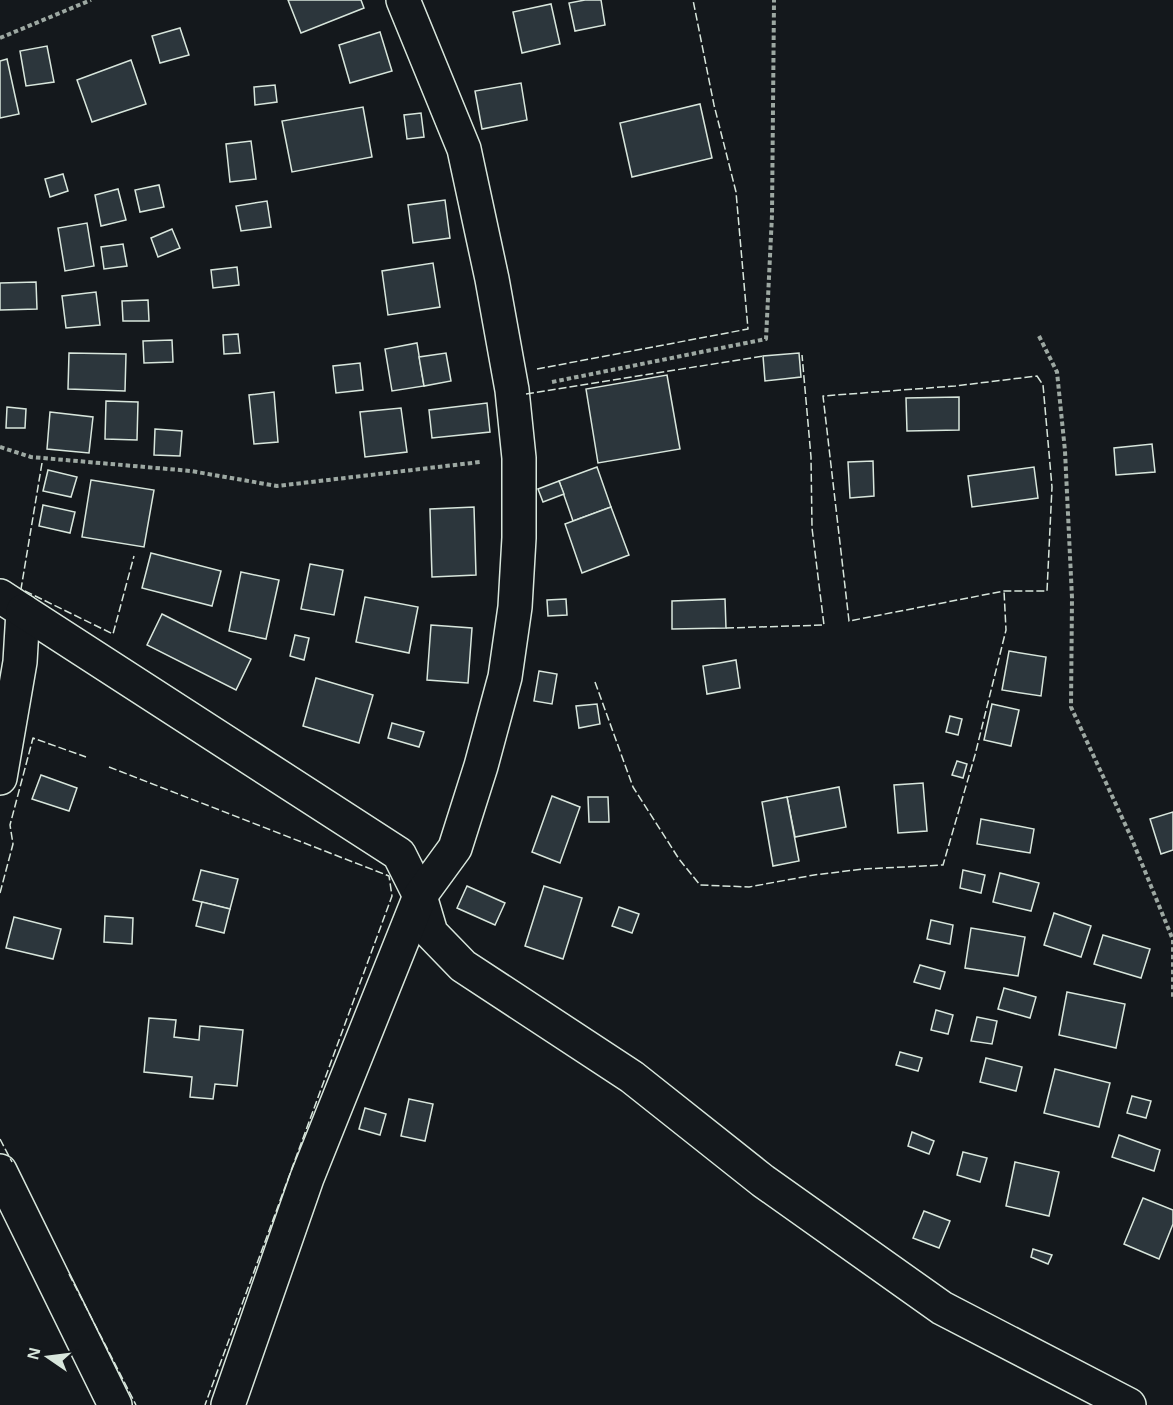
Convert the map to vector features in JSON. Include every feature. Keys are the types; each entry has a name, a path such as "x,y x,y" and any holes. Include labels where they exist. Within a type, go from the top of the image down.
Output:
{"street":[{"path":"228,1405 307,1178 420,896 455,848 482,766 505,677 519,538 519,458 512,390 492,279 464,149 403,0"},
{"path":"12,604 399,854 420,896 431,933 463,966 632,1077 764,1181 942,1308 1129,1405"},
{"path":"0,778 20,662 12,604"},
{"path":"0,1172 115,1405"}],"path":[{"path":"0,38 92,0"},
{"path":"512,390 765,339 772,215 774,0"},
{"path":"1039,336 1058,372 1065,451 1072,598 1071,707 1131,837 1173,940 1173,998"},
{"path":"0,447 31,458 191,471 277,486 519,458"}],"building":[{"path":"288,0 361,0 364,8 301,33"},
{"path":"601,0 605,25 575,31 569,3"},
{"path":"551,4 560,44 522,53 513,12"},
{"path":"180,28 189,55 160,63 152,36"},
{"path":"380,32 392,71 350,83 339,45"},
{"path":"47,46 54,82 26,86 20,51"},
{"path":"7,59 19,114 0,118 0,61"},
{"path":"131,60 146,104 92,122 77,80"},
{"path":"521,83 527,120 482,129 475,91"},
{"path":"275,85 277,102 255,105 254,87"},
{"path":"700,104 712,158 632,177 620,123"},
{"path":"363,107 372,157 292,172 282,121"},
{"path":"421,113 424,137 407,139 404,115"},
{"path":"251,141 256,179 230,182 226,144"},
{"path":"63,174 68,191 50,197 45,179"},
{"path":"159,185 164,207 140,212 135,190"},
{"path":"118,189 126,220 101,226 95,195"},
{"path":"445,200 450,238 413,243 408,205"},
{"path":"267,201 271,227 241,231 236,206"},
{"path":"87,223 94,266 65,271 58,228"},
{"path":"172,229 180,248 158,257 151,238"},
{"path":"123,244 127,266 104,269 101,247"},
{"path":"433,263 440,307 388,315 382,271"},
{"path":"237,267 239,285 213,288 211,270"},
{"path":"36,282 37,309 0,310 0,283"},
{"path":"96,292 100,325 66,328 62,296"},
{"path":"148,300 149,321 123,321 122,301"},
{"path":"238,334 240,353 224,354 223,335"},
{"path":"172,340 173,362 144,363 143,341"},
{"path":"417,343 424,386 392,391 385,349"},
{"path":"69,353 126,354 125,391 68,389"},
{"path":"446,353 451,381 424,386 419,357"},
{"path":"799,353 801,377 765,381 763,356"},
{"path":"360,363 363,390 336,393 333,366"},
{"path":"667,375 680,449 598,463 586,389"},
{"path":"274,392 278,442 254,444 249,395"},
{"path":"959,397 959,430 907,431 906,398"},
{"path":"106,401 138,402 137,440 105,439"},
{"path":"487,403 490,432 432,438 429,410"},
{"path":"7,407 26,409 25,428 6,428"},
{"path":"401,408 407,452 365,457 360,412"},
{"path":"50,412 93,417 89,453 47,449"},
{"path":"155,429 182,431 180,456 154,455"},
{"path":"1152,444 1155,472 1116,475 1114,448"},
{"path":"873,461 874,496 850,498 848,462"},
{"path":"597,467 611,507 573,521 559,481"},
{"path":"1034,467 1038,498 972,507 968,476"},
{"path":"48,470 77,477 71,497 43,491"},
{"path":"91,480 154,490 144,547 82,537"},
{"path":"559,481 564,494 543,502 538,489"},
{"path":"43,505 75,512 70,533 39,526"},
{"path":"474,507 476,575 432,577 430,509"},
{"path":"611,507 629,555 582,573 565,524"},
{"path":"151,553 221,571 212,606 142,588"},
{"path":"310,564 343,570 334,615 301,609"},
{"path":"241,572 279,580 266,639 229,631"},
{"path":"365,597 418,607 409,653 356,642"},
{"path":"566,599 567,615 548,616 547,600"},
{"path":"725,599 726,628 672,629 672,601"},
{"path":"162,614 251,659 236,690 147,645"},
{"path":"431,625 472,628 468,683 427,680"},
{"path":"295,635 309,638 304,660 290,656"},
{"path":"1009,651 1046,657 1041,696 1002,690"},
{"path":"736,660 740,688 707,694 703,666"},
{"path":"539,671 557,674 552,704 534,701"},
{"path":"316,678 373,695 359,743 303,726"},
{"path":"597,704 600,724 579,728 576,706"},
{"path":"992,704 1019,710 1011,746 984,740"},
{"path":"950,716 962,719 958,735 946,732"},
{"path":"392,723 424,732 419,747 388,738"},
{"path":"957,761 967,764 963,778 952,775"},
{"path":"41,775 77,788 69,811 32,799"},
{"path":"923,783 927,831 898,833 894,785"},
{"path":"839,787 846,827 795,837 787,797"},
{"path":"552,796 580,807 560,863 532,852"},
{"path":"588,797 608,797 609,822 589,822"},
{"path":"787,797 799,861 773,866 762,802"},
{"path":"1173,812 1173,850 1161,854 1150,819"},
{"path":"981,819 1034,829 1030,853 977,844"},
{"path":"201,870 238,879 230,909 193,900"},
{"path":"963,870 985,875 981,893 960,888"},
{"path":"1000,873 1039,883 1031,911 993,902"},
{"path":"467,886 505,903 495,925 457,908"},
{"path":"544,886 582,898 563,959 525,946"},
{"path":"202,902 230,909 224,933 196,926"},
{"path":"619,907 639,914 632,933 612,926"},
{"path":"1054,913 1091,926 1081,957 1044,945"},
{"path":"105,916 133,918 132,944 104,942"},
{"path":"14,917 61,929 53,959 6,948"},
{"path":"931,920 953,925 950,944 927,939"},
{"path":"971,928 1025,937 1018,976 965,968"},
{"path":"1103,935 1150,949 1141,978 1094,964"},
{"path":"920,965 945,972 940,989 914,982"},
{"path":"1004,988 1036,997 1030,1018 998,1009"},
{"path":"1067,992 1125,1004 1116,1048 1059,1035"},
{"path":"936,1010 953,1015 948,1034 931,1030"},
{"path":"977,1017 997,1021 992,1044 971,1041"},
{"path":"149,1018 176,1020 174,1037 199,1040 200,1026 243,1030 237,1086 215,1084 213,1099 190,1097 192,1077 144,1072"},
{"path":"900,1052 922,1058 918,1071 896,1065"},
{"path":"986,1058 1022,1067 1016,1091 980,1082"},
{"path":"1055,1069 1110,1083 1099,1127 1044,1113"},
{"path":"1132,1096 1151,1101 1146,1118 1127,1113"},
{"path":"409,1099 433,1104 425,1141 401,1136"},
{"path":"365,1108 386,1114 380,1135 359,1129"},
{"path":"912,1132 934,1141 929,1154 908,1146"},
{"path":"1119,1135 1160,1150 1154,1171 1112,1157"},
{"path":"963,1152 987,1158 980,1182 957,1175"},
{"path":"1015,1162 1059,1172 1049,1216 1006,1206"},
{"path":"1143,1198 1173,1210 1173,1224 1159,1259 1124,1244"},
{"path":"924,1211 950,1221 939,1248 913,1238"},
{"path":"1033,1249 1052,1255 1048,1264 1031,1257"}],"fence":[{"path":"537,369 748,329 736,192 714,105 693,0"},
{"path":"726,628 824,625 812,528 811,457 802,355"},
{"path":"526,394 763,356"},
{"path":"1037,376 1043,385 1052,487 1047,591 1004,591 849,621 823,396 955,386 1037,376"},
{"path":"42,463 21,589 113,634 134,556"},
{"path":"595,682 633,787 679,859 700,885 749,887 863,869 943,865 975,755 1006,630 1004,591"},
{"path":"0,893 13,844 10,825 33,738 86,757"},
{"path":"109,767 389,876 392,896 205,1405"},
{"path":"0,1139 12,1162"},
{"path":"69,1274 136,1405"}]}
